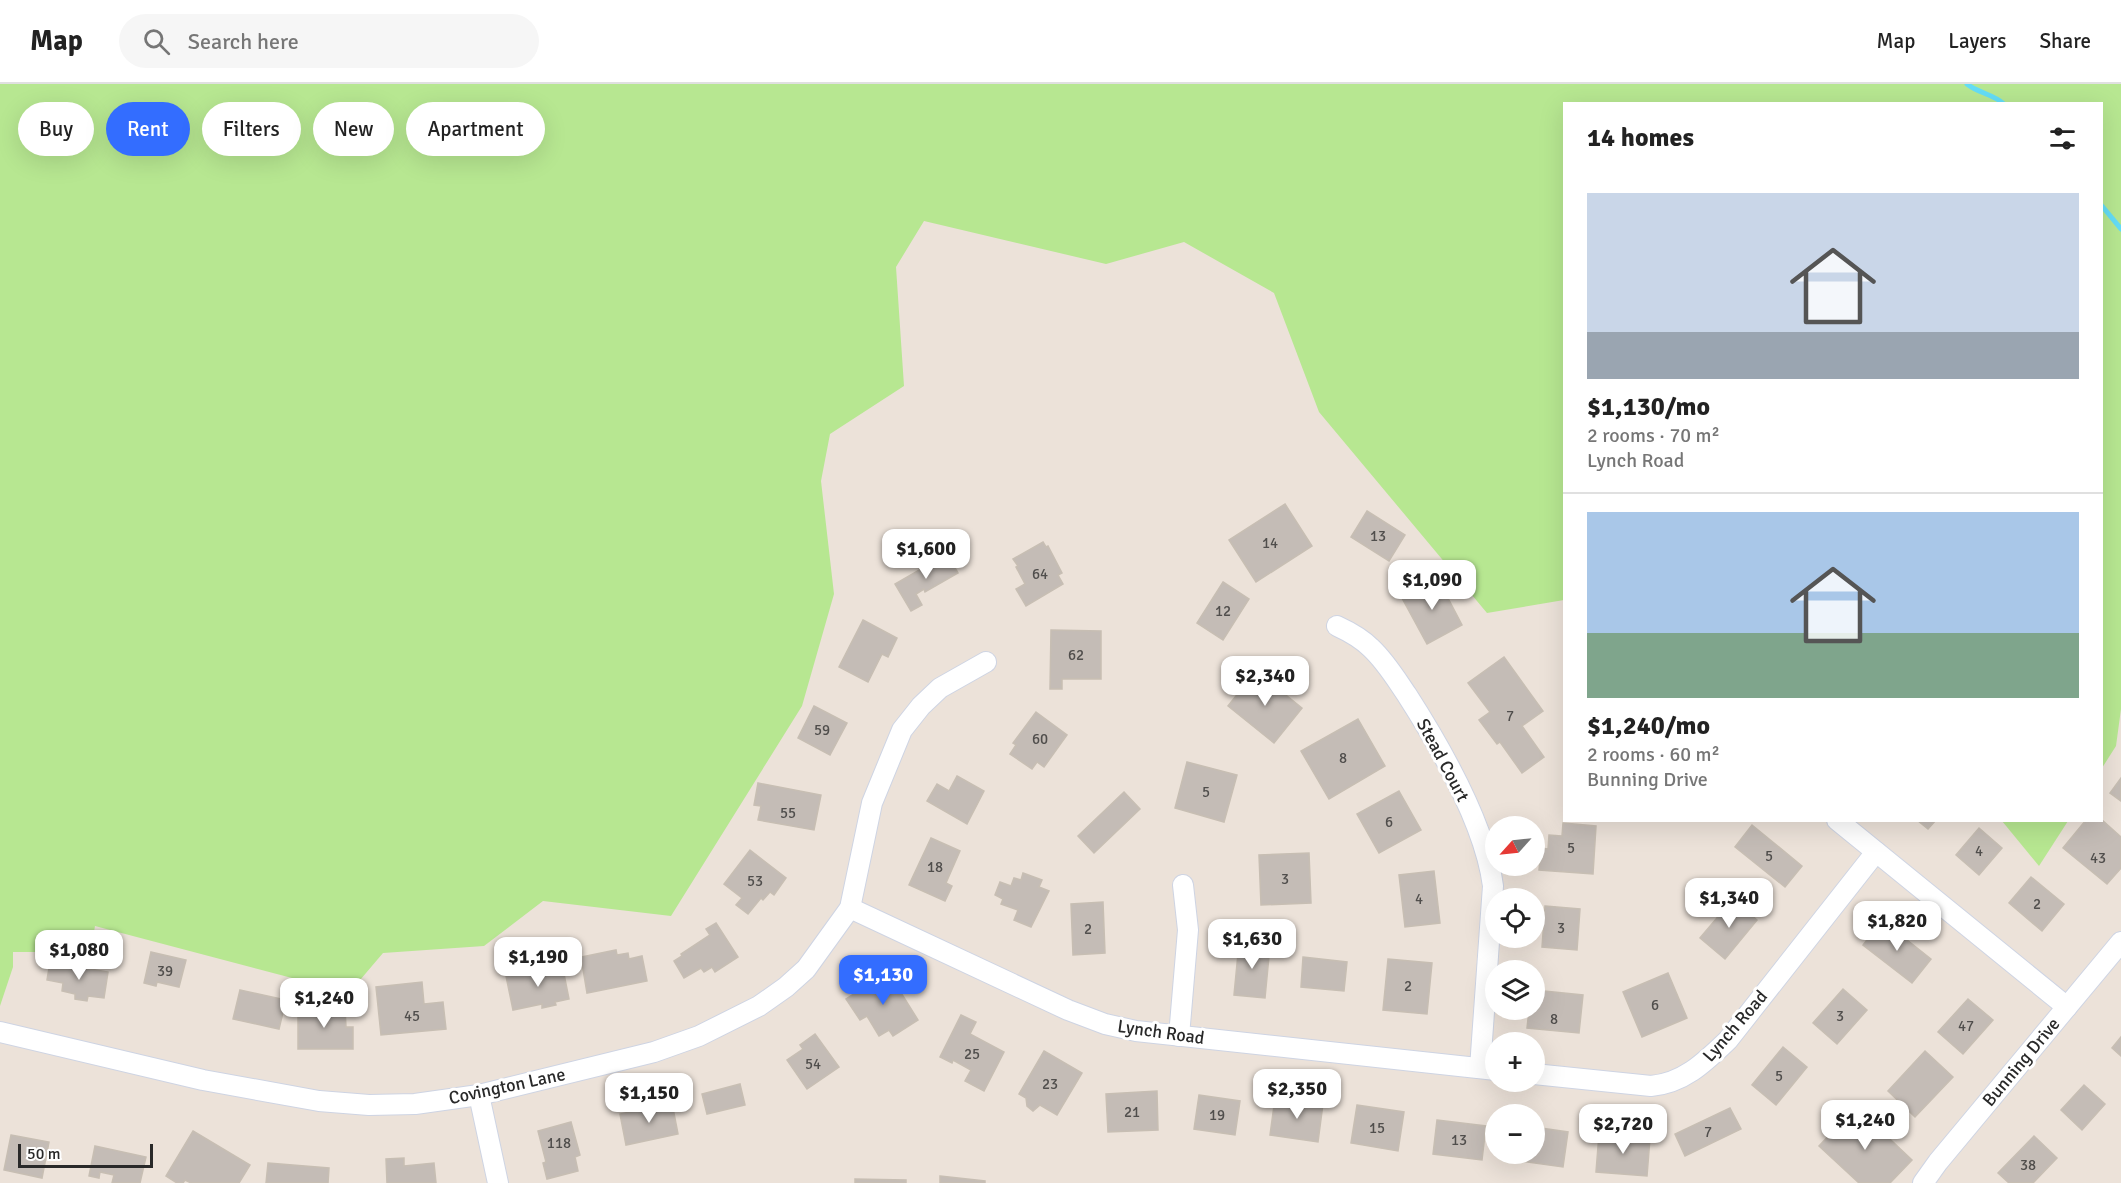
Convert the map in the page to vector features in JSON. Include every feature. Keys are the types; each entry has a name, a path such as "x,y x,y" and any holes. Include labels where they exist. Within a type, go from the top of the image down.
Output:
{"street":[{"name":"Stead Court","path":"1337,626 1353,633 1372,648 1390,670 1424,721 1463,793 1490,864 1493,886 1489,1032"},
{"name":"Covington Lane","path":"0,1032 203,1080 319,1101 369,1105 415,1104 479,1095 654,1052 699,1036 759,1006 806,969 850,908 872,802 902,730 921,706 940,688 986,662"},
{"path":"1840,822 2067,1007"},
{"name":"Lynch Road","path":"1545,1075 1651,1086 1665,1084 1691,1072 1728,1040 1876,852"},
{"path":"1179,1036 1188,930 1183,885"},
{"name":"Lynch Road","path":"850,908 1068,1010 1105,1024 1136,1031 1485,1069"},
{"name":"Bunning Drive","path":"1923,1183 2121,942"},
{"path":"479,1095 498,1183"}],"green space":[{"path":"0,84 2121,84 2121,709 2116,746 2103,766 2103,102 1563,102 1563,600 1487,613 1319,412 1274,293 1184,242 1106,264 924,221 896,267 904,386 830,434 821,481 834,594 802,706 671,916 543,901 484,946 383,953 349,993 95,926 88,967 88,952 13,952 13,967 0,1006"},
{"path":"2003,822 2067,822 2039,866"}],"building":[{"path":"1285,504 1312,546 1256,582 1229,540"},
{"path":"1367,511 1405,535 1389,561 1351,537"},
{"path":"1043,542 1046,547 1048,546 1062,573 1058,575 1063,584 1026,606 1016,589 1025,584 1013,559"},
{"path":"947,554 958,573 925,592 924,589 916,594 922,605 911,611 895,584"},
{"path":"1438,579 1462,625 1427,644 1402,598"},
{"path":"1223,582 1249,599 1223,640 1197,623"},
{"path":"863,620 897,638 888,657 882,654 868,682 839,667"},
{"path":"1051,630 1101,631 1101,679 1062,679 1062,689 1050,689"},
{"path":"1504,657 1543,711 1522,726 1544,757 1522,773 1500,742 1497,744 1479,720 1490,712 1468,683"},
{"path":"1256,671 1302,708 1274,743 1228,706"},
{"path":"814,706 847,723 830,755 798,738"},
{"path":"1036,712 1067,735 1044,767 1037,762 1032,769 1010,754 1016,745 1013,743"},
{"path":"1358,719 1385,766 1329,799 1301,751"},
{"path":"1187,762 1237,775 1224,822 1175,808"},
{"path":"957,776 984,791 967,824 927,801 937,784 949,791"},
{"path":"2121,778 2121,801 2110,793"},
{"path":"758,783 821,795 814,830 758,820 761,806 754,805"},
{"path":"1399,791 1421,830 1379,853 1357,814"},
{"path":"1124,792 1140,809 1094,853 1078,836"},
{"path":"2103,821 2121,837 2121,868 2107,884 2063,848 2084,822"},
{"path":"1919,822 1934,822 1928,829"},
{"path":"1563,823 1596,826 1593,874 1545,870 1545,849 1548,849 1549,835 1562,836"},
{"path":"1752,825 1802,866 1785,887 1735,847"},
{"path":"1979,828 2002,848 1979,875 1956,855"},
{"path":"931,838 960,851 946,883 952,886 945,901 909,885"},
{"path":"750,850 786,878 774,895 770,892 763,900 761,898 748,914 736,905 742,898 724,884"},
{"path":"1309,853 1311,903 1261,905 1259,855"},
{"path":"1434,871 1440,923 1405,927 1399,875"},
{"path":"1023,873 1042,880 1039,887 1049,891 1031,927 1014,920 1018,910 1001,904 1003,899 995,895 1000,882 1011,886 1014,878 1021,880"},
{"path":"2031,877 2064,904 2042,931 2009,903"},
{"path":"1733,899 1757,920 1725,959 1700,938"},
{"path":"1103,902 1105,953 1073,955 1071,904"},
{"path":"1545,906 1580,909 1577,950 1545,947"},
{"path":"1882,920 1931,959 1912,983 1863,945"},
{"path":"716,923 738,957 715,972 712,967 704,972 701,968 684,978 674,961 710,935 706,929"},
{"path":"1239,943 1270,946 1265,998 1234,995"},
{"path":"616,950 617,955 628,953 629,959 642,956 647,981 587,993 581,957"},
{"path":"151,952 186,960 179,987 157,982 156,986 144,983"},
{"path":"1303,957 1347,962 1344,991 1301,987"},
{"path":"1388,959 1432,963 1427,1014 1383,1010"},
{"path":"50,962 108,972 104,998 88,996 87,1001 75,999 75,994 62,991 63,983 47,980"},
{"path":"562,964 569,999 542,1008 542,1004 513,1010 506,976"},
{"path":"888,972 918,1020 893,1036 889,1030 879,1036 867,1016 860,1020 846,999"},
{"path":"1668,973 1687,1018 1642,1037 1623,992"},
{"path":"422,982 424,1004 443,1002 446,1029 381,1035 376,987"},
{"path":"1843,989 1867,1010 1837,1044 1813,1023"},
{"path":"240,990 286,1000 279,1029 233,1019"},
{"path":"1545,991 1583,995 1579,1033 1527,1028 1528,1020 1545,1020"},
{"path":"1968,999 1993,1020 1963,1054 1938,1032"},
{"path":"298,1008 345,1008 346,1027 353,1027 353,1049 298,1049"},
{"path":"961,1015 976,1022 970,1034 1004,1052 984,1091 965,1081 971,1070 953,1060 952,1063 940,1057"},
{"path":"815,1034 839,1067 807,1089 787,1060 803,1049 800,1045"},
{"path":"2121,1037 2121,1056 2112,1048"},
{"path":"1783,1047 1807,1067 1776,1105 1752,1085"},
{"path":"1044,1051 1082,1073 1057,1115 1040,1105 1033,1111 1027,1106 1026,1098 1019,1094"},
{"path":"1925,1051 1953,1077 1915,1117 1888,1091"},
{"path":"740,1084 745,1105 707,1114 702,1094"},
{"path":"2084,1085 2105,1104 2082,1130 2061,1110"},
{"path":"1157,1091 1158,1130 1108,1132 1106,1094"},
{"path":"1199,1095 1240,1101 1235,1135 1194,1129"},
{"path":"1275,1098 1323,1104 1318,1142 1270,1135"},
{"path":"672,1103 678,1134 626,1145 620,1114"},
{"path":"1357,1105 1404,1112 1398,1151 1351,1143"},
{"path":"1856,1107 1912,1160 1890,1183 1859,1183 1819,1146"},
{"path":"1730,1108 1741,1129 1685,1156 1675,1134"},
{"path":"1437,1120 1485,1126 1482,1160 1433,1154"},
{"path":"571,1122 580,1155 575,1157 578,1171 547,1179 543,1163 546,1162 538,1131"},
{"path":"1545,1129 1568,1132 1563,1167 1542,1164 1545,1164"},
{"path":"193,1131 250,1165 239,1183 191,1183 185,1180 183,1183 177,1183 166,1176"},
{"path":"1599,1134 1650,1138 1647,1176 1596,1172"},
{"path":"11,1135 49,1142 42,1178 4,1170"},
{"path":"2034,1136 2057,1158 2033,1183 2009,1183 1998,1173"},
{"path":"95,1146 146,1157 140,1183 112,1183 114,1175 100,1172 99,1178 89,1176"},
{"path":"404,1158 404,1166 434,1163 436,1183 387,1183 386,1159"},
{"path":"268,1163 329,1168 328,1183 266,1183"},
{"path":"940,1176 985,1181 985,1183 940,1183"},
{"path":"855,1179 906,1180 906,1183 855,1183"}],"waterway":[{"path":"1967,84 2001,102"},
{"path":"2103,207 2121,229"}]}
